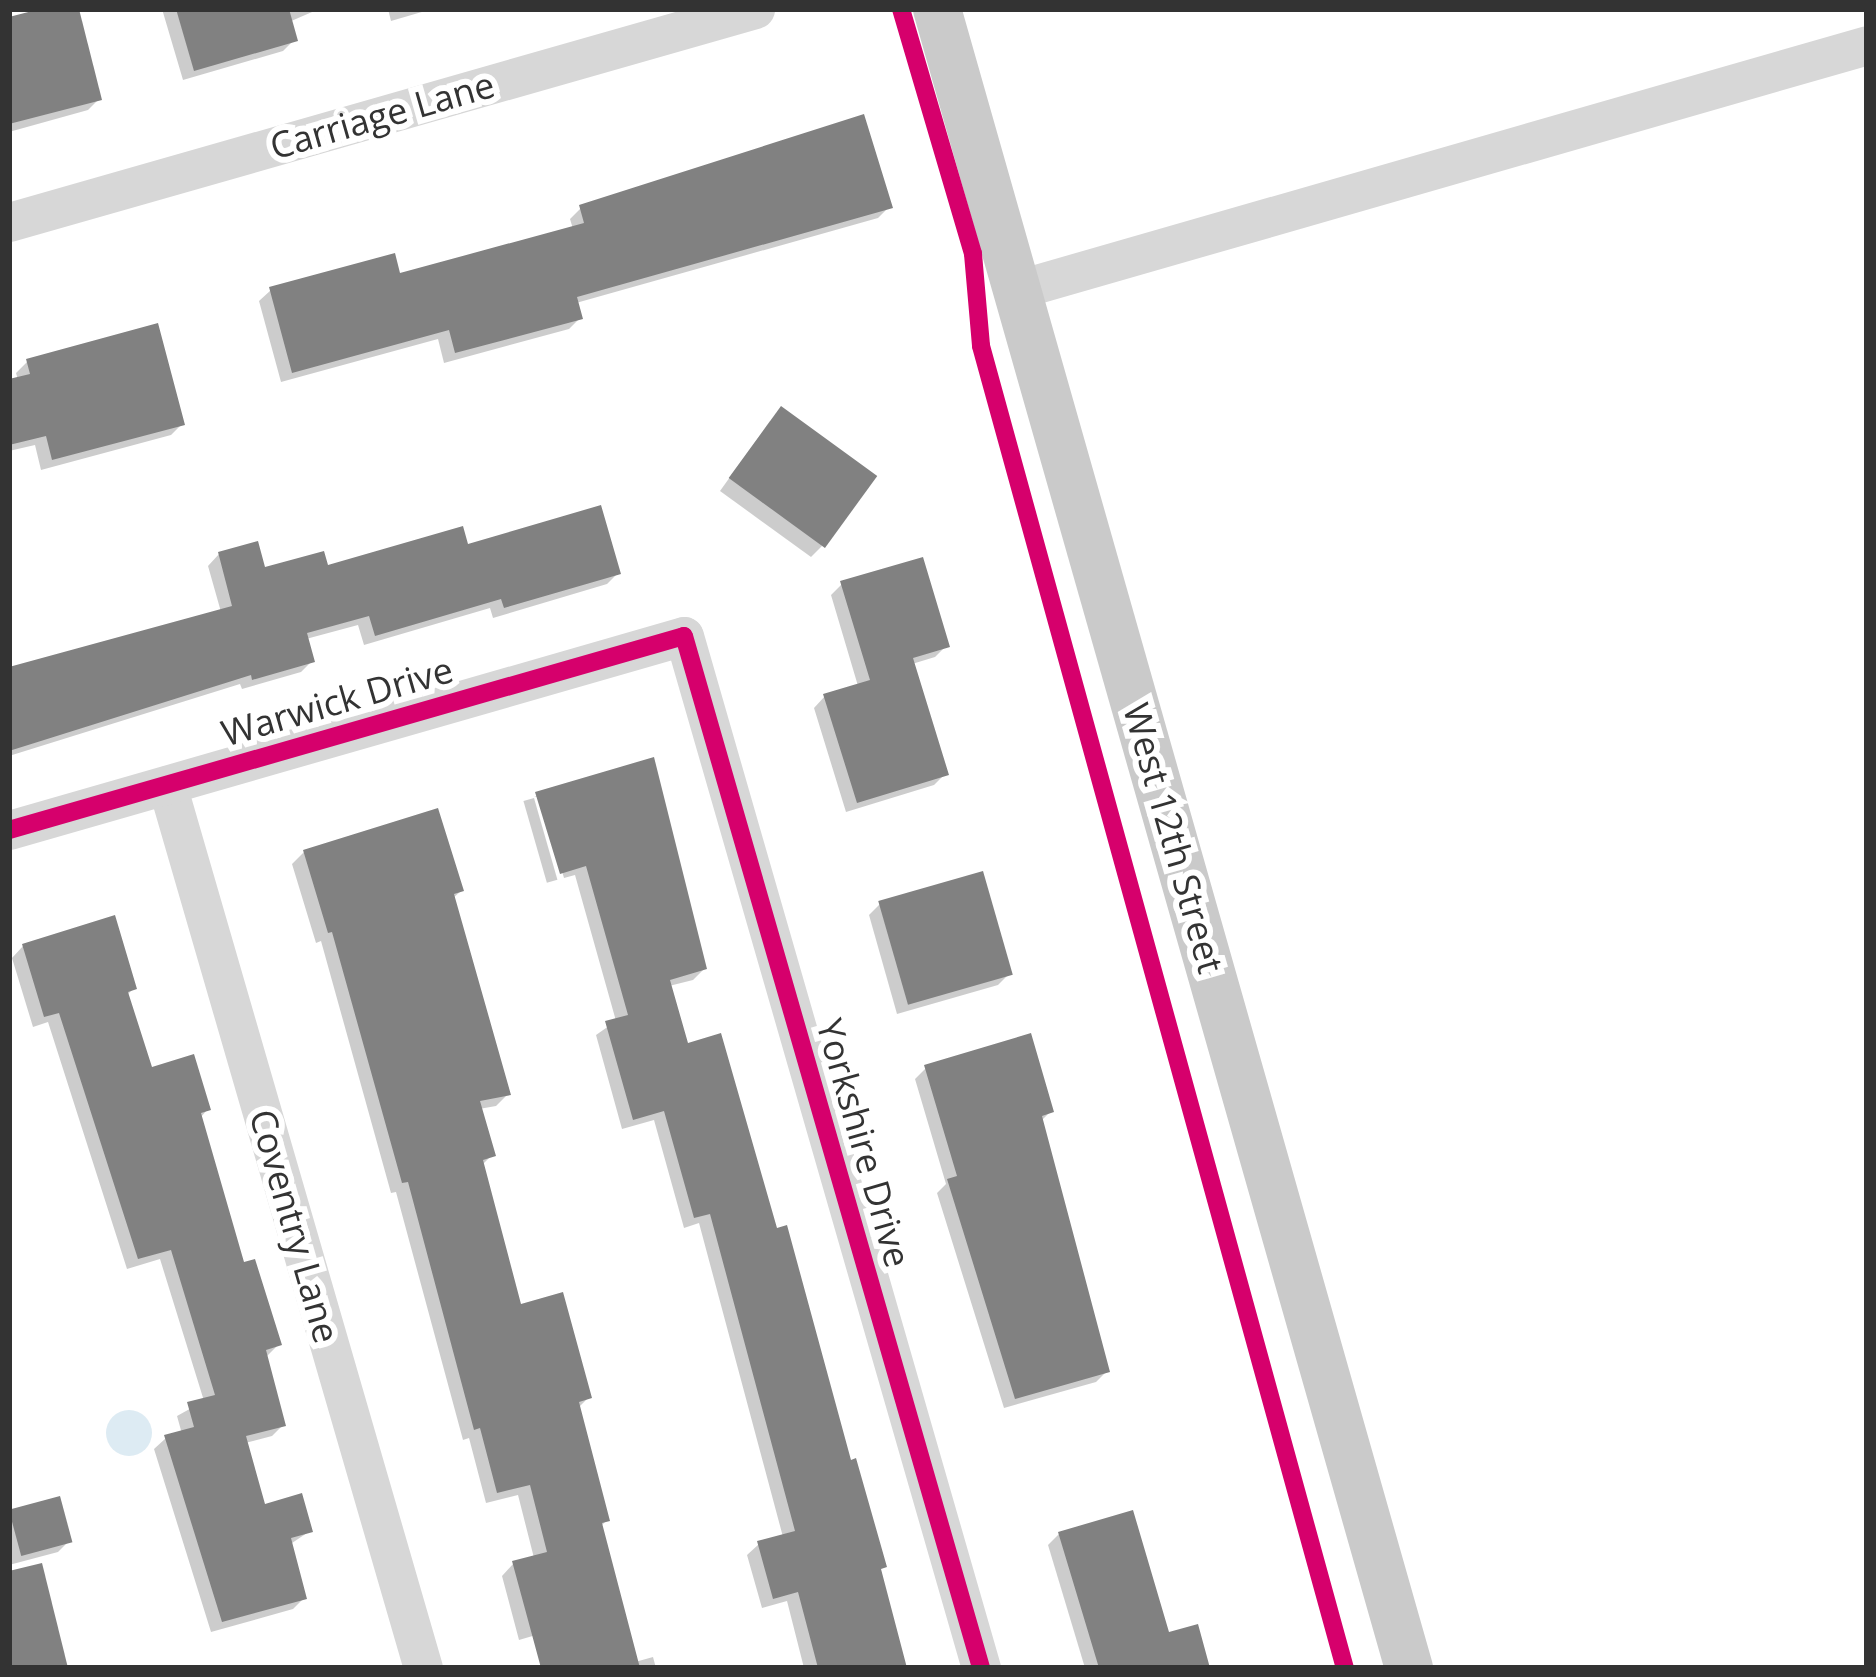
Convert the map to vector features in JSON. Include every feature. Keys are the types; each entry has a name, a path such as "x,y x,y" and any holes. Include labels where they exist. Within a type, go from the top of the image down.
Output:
{"main road":[{"name":"West 12th Street","path":"937,9 1409,1668"}],"street":[{"name":"Carriage Lane","path":"9,222 755,9"},
{"path":"1018,289 1867,45"},
{"name":"Warwick Drive","path":"9,830 684,636"},
{"name":"Yorkshire Drive","path":"684,636 981,1668"},
{"name":"Coventry Lane","path":"167,784 423,1668"}],"shaded area":[{"path":"129,1410 145,1417 152,1433 145,1449 129,1456 113,1449 106,1433 113,1417"}],"building":[{"path":"40,9 79,9 102,100 9,124 9,17"},
{"path":"176,9 289,9 298,41 194,71"},
{"path":"864,114 893,208 577,297 583,319 455,353 449,330 292,373 269,287 395,253 400,273 584,223 579,205"},
{"path":"158,323 185,425 52,460 46,436 9,445 9,379 30,374 26,359"},
{"path":"781,406 877,476 825,548 729,478"},
{"path":"601,505 621,574 504,608 501,599 375,636 369,616 307,633 315,662 252,680 251,675 9,751 9,667 232,606 218,552 258,541 265,567 324,551 328,565 463,526 468,544"},
{"path":"923,557 950,647 913,658 949,775 857,803 823,694 870,680 840,581"},
{"path":"654,757 707,969 670,980 688,1043 721,1033 777,1228 787,1225 851,1460 856,1458 887,1567 881,1569 907,1668 818,1668 798,1592 773,1599 757,1541 795,1531 710,1214 694,1218 664,1111 633,1120 605,1021 628,1015 586,866 560,874 535,792"},
{"path":"438,808 464,891 454,894 511,1095 480,1101 496,1156 483,1160 521,1304 563,1292 592,1398 579,1402 610,1521 602,1523 640,1668 541,1668 512,1561 547,1552 530,1485 497,1493 480,1428 474,1430 408,1182 402,1183 332,932 328,933 303,850"},
{"path":"983,871 1013,975 908,1005 878,901"},
{"path":"115,915 137,989 128,992 152,1067 194,1054 211,1110 201,1113 244,1262 255,1259 282,1345 266,1350 286,1426 246,1436 265,1504 302,1493 313,1532 291,1538 307,1599 222,1622 164,1435 194,1427 187,1402 215,1395 171,1250 138,1259 59,1013 44,1017 22,944"},
{"path":"1031,1033 1054,1112 1042,1116 1110,1372 1015,1399 947,1179 957,1176 924,1065"},
{"path":"60,1496 72,1542 21,1556 9,1510"},
{"path":"1133,1510 1169,1632 1198,1624 1210,1668 1099,1668 1058,1532"},
{"path":"42,1563 68,1668 9,1668 9,1571"}],"cycle path":[{"path":"901,9 973,254 981,346 1345,1668"},
{"path":"9,830 684,636 981,1668"}]}
